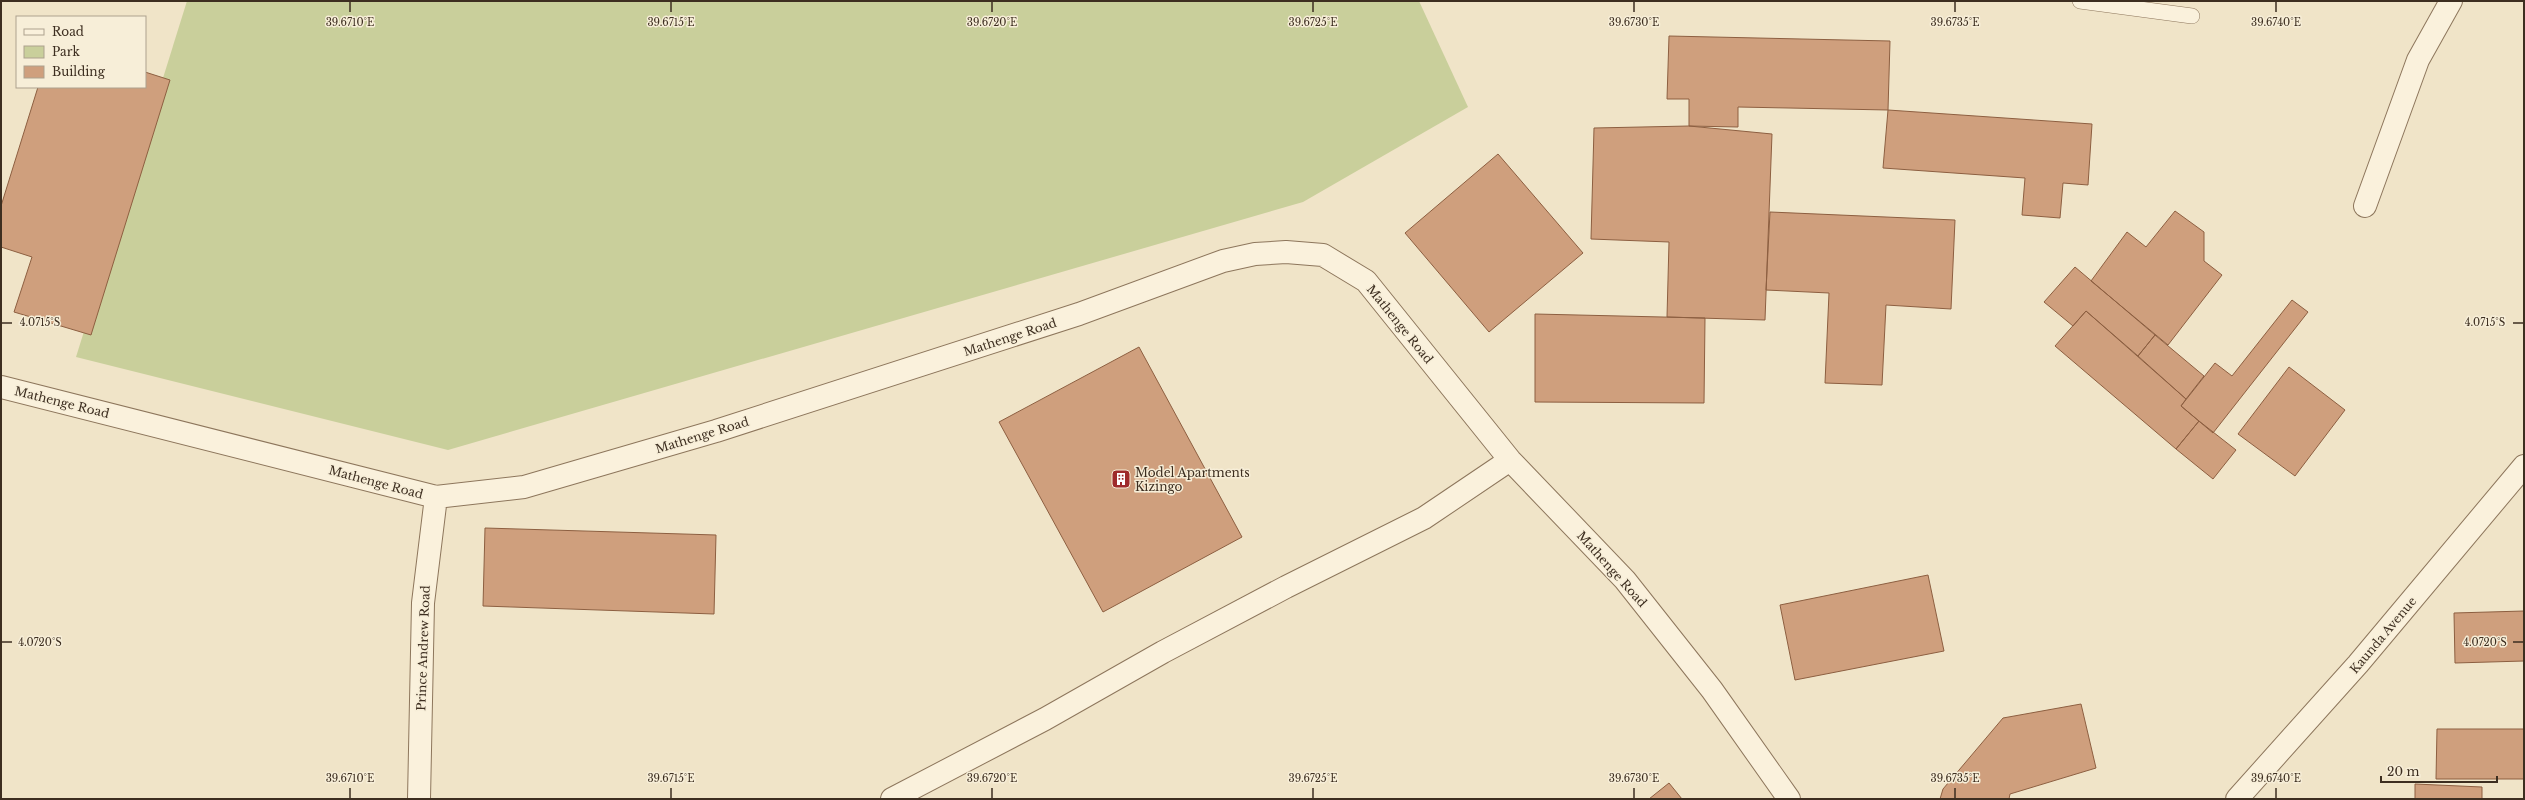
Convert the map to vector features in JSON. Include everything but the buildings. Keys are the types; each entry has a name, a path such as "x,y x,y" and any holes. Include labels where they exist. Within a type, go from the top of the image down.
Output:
{"street":[{"path":"2365,206 2418,60 2451,1"},
{"name":"Mathenge Road","path":"1,387 436,497 524,487 716,431 1079,314 1223,261 1255,254 1286,252 1323,255 1366,281 1510,460 1625,580 1712,690 1789,799"},
{"path":"892,799 1045,719 1163,652 1272,594 1424,518 1510,460"},
{"name":"Kaunda Avenue","path":"2237,799 2358,664 2524,466"},
{"name":"Prince Andrew Road","path":"418,799 423,603 436,497"}],"lane":[{"path":"2080,1 2192,16"}],"green space":[{"path":"187,1 1419,1 1468,107 1303,202 448,450 76,357"}],"place":[{"name":"Model Apartments Kizingo","path":"1121,479"}]}
